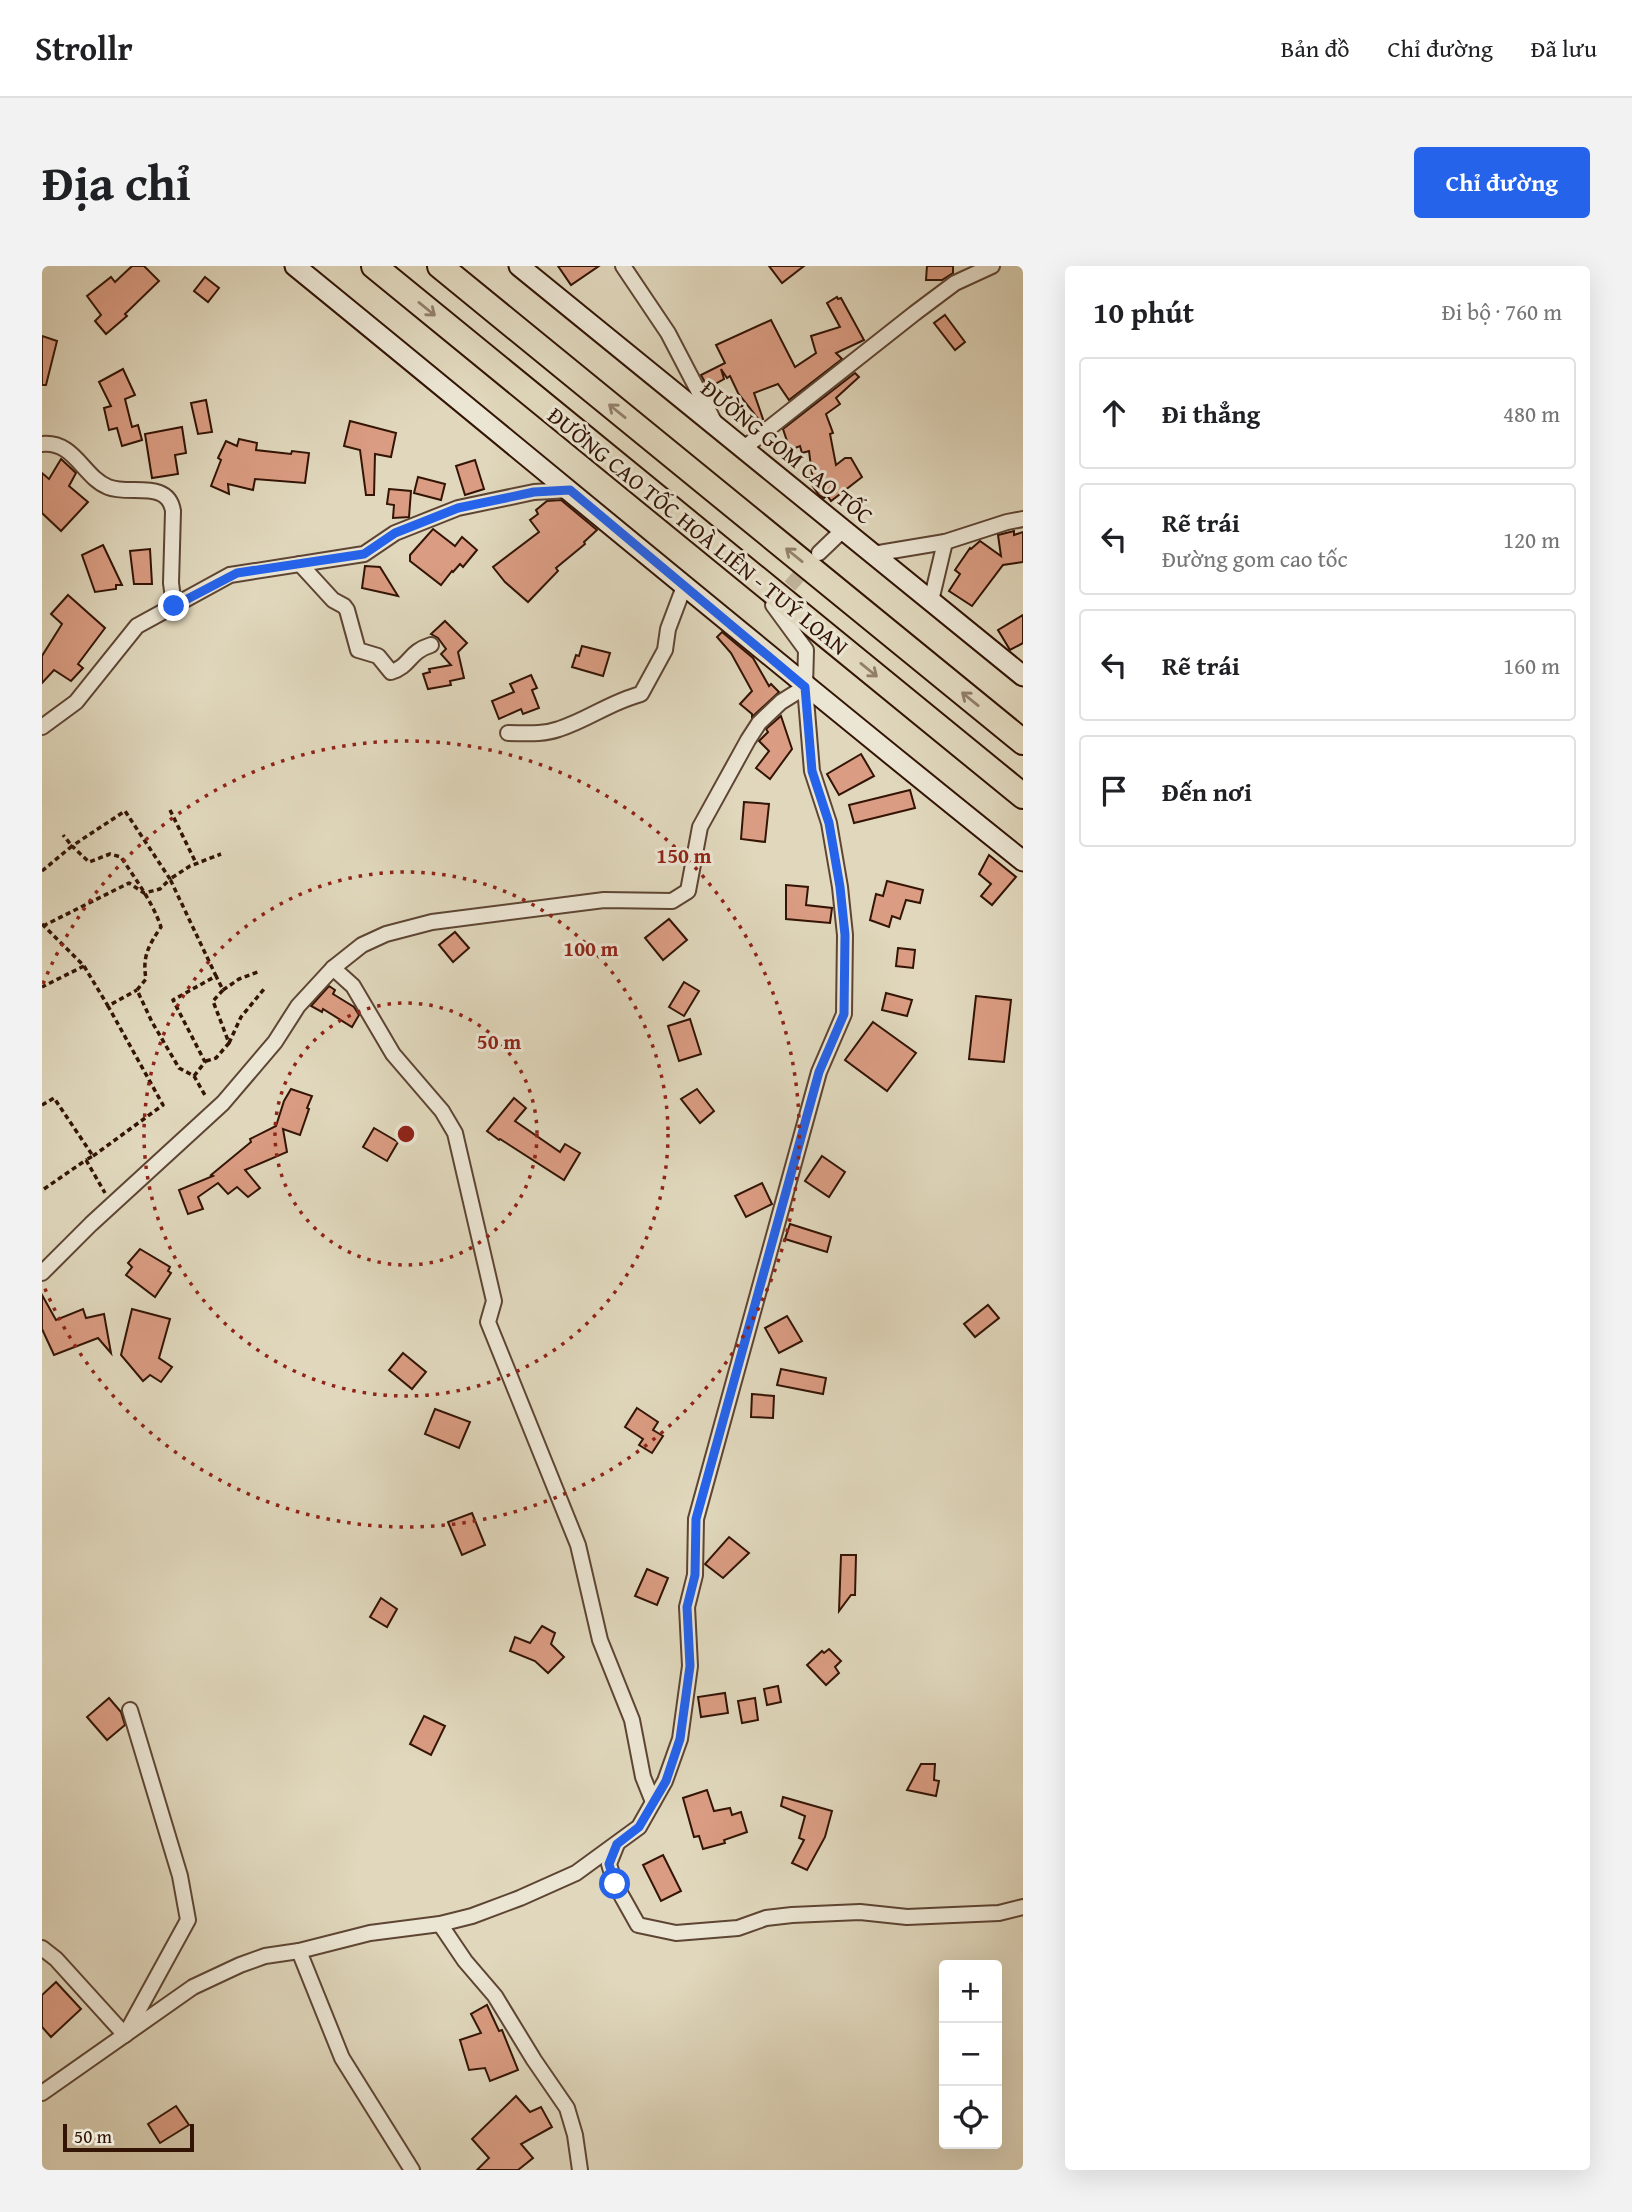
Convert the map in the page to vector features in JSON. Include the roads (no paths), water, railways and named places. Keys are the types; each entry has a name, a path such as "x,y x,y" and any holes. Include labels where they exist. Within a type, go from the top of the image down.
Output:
{"highway":[{"name":"ĐƯỜNG CAO TỐC HOÀ LIÊN - TUÝ LOAN","path":"374,266 1023,796"},
{"name":"ĐƯỜNG CAO TỐC HOÀ LIÊN - TUÝ LOAN","path":"440,266 1023,742"}],"main road":[{"path":"295,266 685,584 805,687 1023,862"},
{"name":"ĐƯỜNG GOM CAO TỐC","path":"519,266 1023,676"}],"street":[{"path":"624,266 668,333 718,428"},
{"path":"744,448 915,313 956,283 992,266"},
{"path":"42,444 53,444 66,449 77,457 94,478 108,488 148,491 166,496 171,502 171,583 174,606"},
{"path":"42,727 76,702 137,626 230,575 364,554 395,533 458,508 534,492 570,490"},
{"path":"873,554 945,542 1023,519"},
{"path":"819,553 844,530"},
{"path":"931,601 945,542"},
{"path":"300,564 333,600 347,610 358,650 378,656 391,672 401,669 415,652 431,645"},
{"path":"508,733 532,734 557,730 611,704 641,694 664,650 668,629 685,584"},
{"path":"42,2093 193,1987 265,1956 472,1916 576,1873 639,1827 666,1781 680,1739 690,1666 687,1607 695,1575 696,1519 819,1072 844,1014 845,935 840,887 829,823 812,771 805,687 806,650 773,605"},
{"path":"42,1273 215,1111 275,1042 298,1006 333,968 362,945 386,934 432,922 604,900 672,901 688,891 699,827 739,756 759,723 780,702 805,687"},
{"path":"333,968 353,986 393,1054 442,1111 455,1133 494,1301 488,1322 578,1545 600,1640 632,1720 643,1777 653,1802"},
{"path":"125,2035 188,1920 180,1875 131,1710"},
{"path":"617,1844 609,1864 615,1884 638,1925 676,1933 737,1927 792,1914 860,1912 907,1917 999,1913 1023,1907"},
{"path":"440,1924 465,1961 495,1996 567,2108 575,2135 580,2170"},
{"path":"42,1948 56,1959 125,2035"},
{"path":"299,1951 342,2057 412,2170"}],"tunnel":[{"path":"776,602 811,562"}]}
